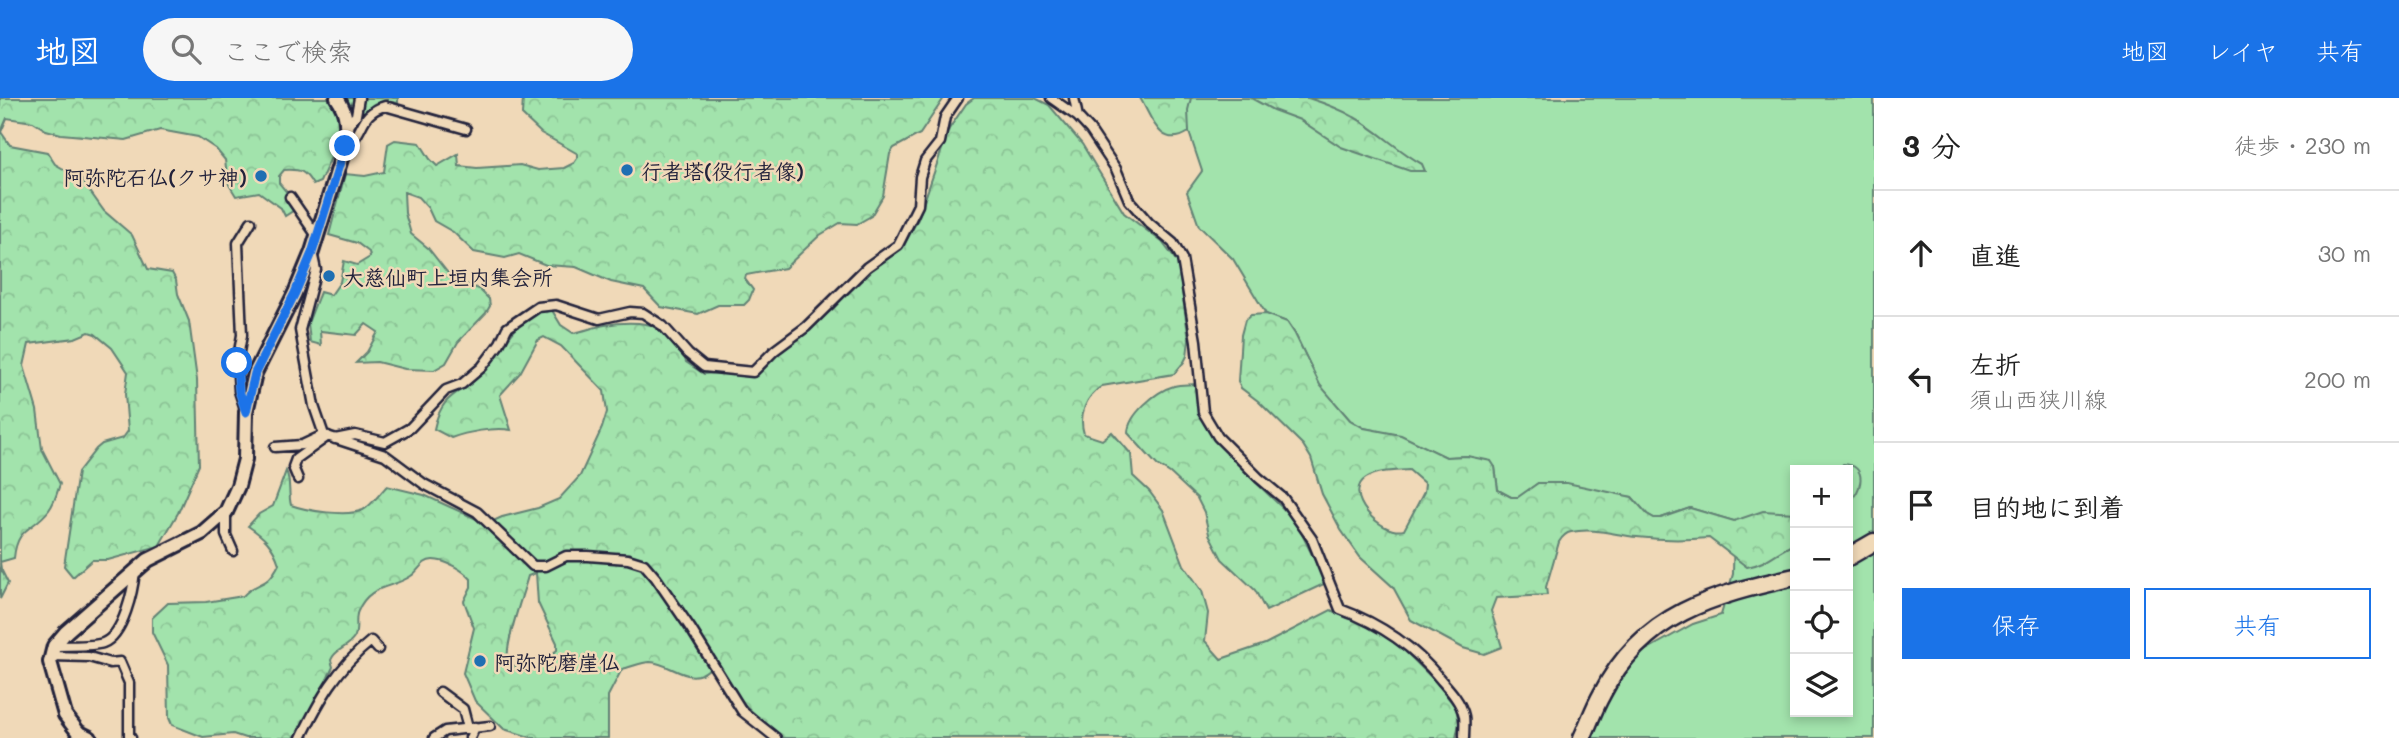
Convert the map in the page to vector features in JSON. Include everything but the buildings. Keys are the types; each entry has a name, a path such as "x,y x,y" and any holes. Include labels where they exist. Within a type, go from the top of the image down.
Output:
{"highway":[{"path":"1853,553 1874,542"},
{"path":"1582,738 1602,692 1631,651 1658,625 1697,604 1790,578"}],"main road":[{"path":"90,738 78,732 65,715 52,673 50,662 53,651 66,632 148,559 202,533 226,512 238,486 245,459 246,412 255,373 312,253 345,146 347,127 344,107 337,98"}],"street":[{"path":"347,127 356,115 359,98"},
{"path":"275,447 355,435 385,442 410,428 446,390 462,384 482,367 500,343 507,328 538,307 556,305 599,318 630,312 643,313 663,326 688,354 704,367 753,372 775,350 806,327 866,267 898,245 918,205 920,177 925,161 940,142 945,117 958,98"},
{"path":"1051,98 1077,117 1102,145 1129,200 1149,223 1173,243 1182,258 1193,316 1203,412 1218,437 1283,498 1305,529 1312,539 1340,609 1364,618 1396,636 1423,658 1444,683 1457,699 1464,717 1464,738"},
{"path":"1074,98 1077,117"},
{"path":"345,146 354,141 364,119 372,110 385,106 466,129"},
{"path":"290,197 317,236"},
{"path":"246,412 239,391 237,363 242,335 238,243 251,222"},
{"path":"312,253 316,270 300,330 314,406 329,437 384,455 424,484 477,512 533,566 546,566 566,556 628,559 644,564 691,629 742,711 776,738"},
{"path":"298,479 293,467 296,459 329,437"},
{"path":"226,512 226,535 233,551"},
{"path":"53,651 101,644 109,640 124,617 134,585 135,571"},
{"path":"301,738 332,679 356,653 372,641 379,649"},
{"path":"53,651 110,663 120,662 129,683 131,738"},
{"path":"440,692 463,709 471,728 470,738"},
{"path":"434,738 445,731 489,726"}],"green space":[{"path":"0,98 398,98 398,103 375,103 360,120 340,114 342,133 320,182 313,185 302,172 284,170 279,176 279,183 299,207 285,216 281,208 259,192 236,196 228,183 225,160 216,149 198,137 160,130 126,140 61,134 46,130 33,122 7,118 1,132 10,145 47,152 55,164 81,179 104,211 132,235 148,269 172,273 189,321 197,380 199,465 178,513 159,546 108,560 92,560 73,577 64,566 78,472 102,444 123,438 128,431 125,394 128,372 112,348 89,332 75,338 29,344 24,366 37,410 42,449 60,484 49,510 18,540 14,558 0,562"},
{"path":"523,98 944,98 920,134 894,148 890,154 883,196 871,216 857,224 840,223 820,235 785,268 746,275 745,279 753,290 744,305 718,305 698,314 661,307 644,289 611,282 576,267 546,265 519,254 505,258 474,252 453,232 434,221 428,208 418,197 404,192 405,213 411,234 428,248 447,272 458,281 479,289 489,299 490,306 486,313 458,342 446,363 434,370 405,369 377,362 356,363 367,352 378,332 366,324 356,335 320,331 321,345 310,342 308,323 320,292 331,295 340,282 344,261 357,265 370,257 369,252 357,243 329,235 345,174 365,176 384,172 388,144 395,140 420,143 437,166 458,154 459,166 477,168 520,165 538,170 564,168 574,163 578,154 541,133 522,115"},
{"path":"974,98 1035,98 1049,105 1082,144 1124,213 1162,242 1178,263 1189,340 1184,362 1174,374 1102,386 1096,390 1085,407 1082,427 1084,434 1102,440 1112,432 1131,454 1133,476 1163,510 1184,565 1202,591 1208,613 1205,641 1221,659 1265,644 1331,610 1361,621 1394,640 1436,682 1456,708 1459,723 1456,738 780,738 742,702 721,670 709,669 694,676 650,662 622,669 608,696 608,738 533,738 504,729 475,701 463,673 474,628 464,601 471,587 471,579 454,566 433,560 426,562 404,580 375,591 363,602 357,614 354,638 333,656 333,667 294,738 245,738 233,734 203,737 172,725 169,718 168,665 152,632 152,618 168,603 206,602 243,596 270,578 279,564 277,557 267,542 248,526 259,514 273,506 286,471 291,505 327,512 347,513 363,510 387,486 424,495 487,524 559,499 580,476 607,412 604,391 561,346 544,337 538,340 520,373 500,395 511,430 481,431 451,438 434,429 447,400 482,373 519,325 538,311 550,307 561,325 573,333 615,324 647,324 675,337 686,362 704,374 764,369 792,337 833,309 866,271 903,247 918,219 949,129 966,104","holes":["536,573 538,603 557,643 557,650 529,672 511,663 508,650 528,576"]},
{"path":"1140,98 1191,98 1188,110 1189,132 1179,137 1163,134 1157,129"},
{"path":"1183,98 1874,98 1874,738 1588,738 1600,710 1639,654 1693,624 1721,615 1733,574 1734,521 1690,508 1654,518 1632,497 1538,483 1518,498 1511,497 1498,490 1495,467 1467,456 1446,457 1401,436 1364,428 1350,420 1320,386 1287,322 1266,314 1233,259 1199,226 1187,192 1202,171 1189,132"},
{"path":"1251,98 1308,98 1338,109 1371,128 1422,164 1425,171 1410,171 1341,147 1300,120"},
{"path":"1266,314 1287,322 1320,385 1350,420 1364,428 1401,435 1446,457 1467,456 1491,461 1495,467 1498,490 1511,497 1518,497 1538,483 1567,483 1632,497 1654,518 1690,508 1734,521 1763,511 1790,513 1790,546 1761,563 1747,567 1709,538 1664,539 1596,531 1569,533 1559,542 1546,587 1547,595 1496,598 1491,611 1502,647 1484,654 1463,648 1411,620 1393,587 1360,557 1341,530 1322,494 1311,458 1303,445 1241,388 1238,381 1241,335 1245,320 1251,315","holes":["1409,470 1425,484 1424,492 1404,530 1385,527 1375,520 1361,503 1358,493 1366,478 1387,471"]},
{"path":"1197,384 1199,415 1247,474 1295,520 1326,583 1266,611 1255,590 1222,559 1209,534 1204,512 1197,498 1170,473 1157,465 1128,433 1133,419 1152,398 1174,386"},
{"path":"1853,466 1860,474 1853,499"},
{"path":"0,562 8,583 0,599"}],"place":[{"name":"行者塔(役行者像)","path":"627,170"},
{"name":"阿弥陀石仏(クサ神)","path":"261,176"},
{"name":"大慈仙町上垣内集会所","path":"329,276"},
{"name":"阿弥陀磨崖仏","path":"480,661"}],"route":[{"path":"237,363 239,391 246,412 255,373 312,253 345,146"}]}
